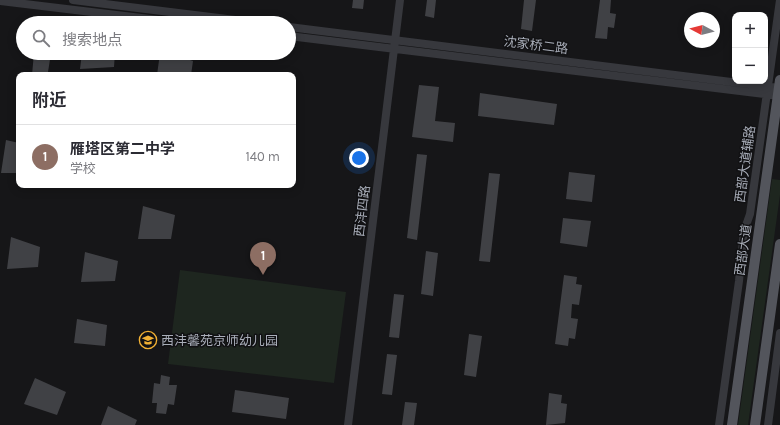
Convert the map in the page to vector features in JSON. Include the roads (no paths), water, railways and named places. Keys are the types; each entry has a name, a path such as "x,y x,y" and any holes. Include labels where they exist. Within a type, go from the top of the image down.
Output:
{"main road":[{"name":"西部大道","path":"732,425 779,90"},
{"path":"755,425 780,244"}],"street":[{"path":"73,0 202,16"},
{"name":"西沣四路","path":"348,425 400,0"},
{"name":"西部大道辅路","path":"719,425 739,281 744,232 750,214 780,0"},
{"path":"0,1 125,16"},
{"name":"沈家桥二路","path":"296,28 767,91"},
{"name":"沈家桥二路","path":"296,37 767,91 779,90"},
{"path":"768,425 780,333"}],"place":[{"name":"雁塔区第二中学","path":"263,275"},
{"name":"西沣馨苑京师幼儿园","path":"148,340"}]}
